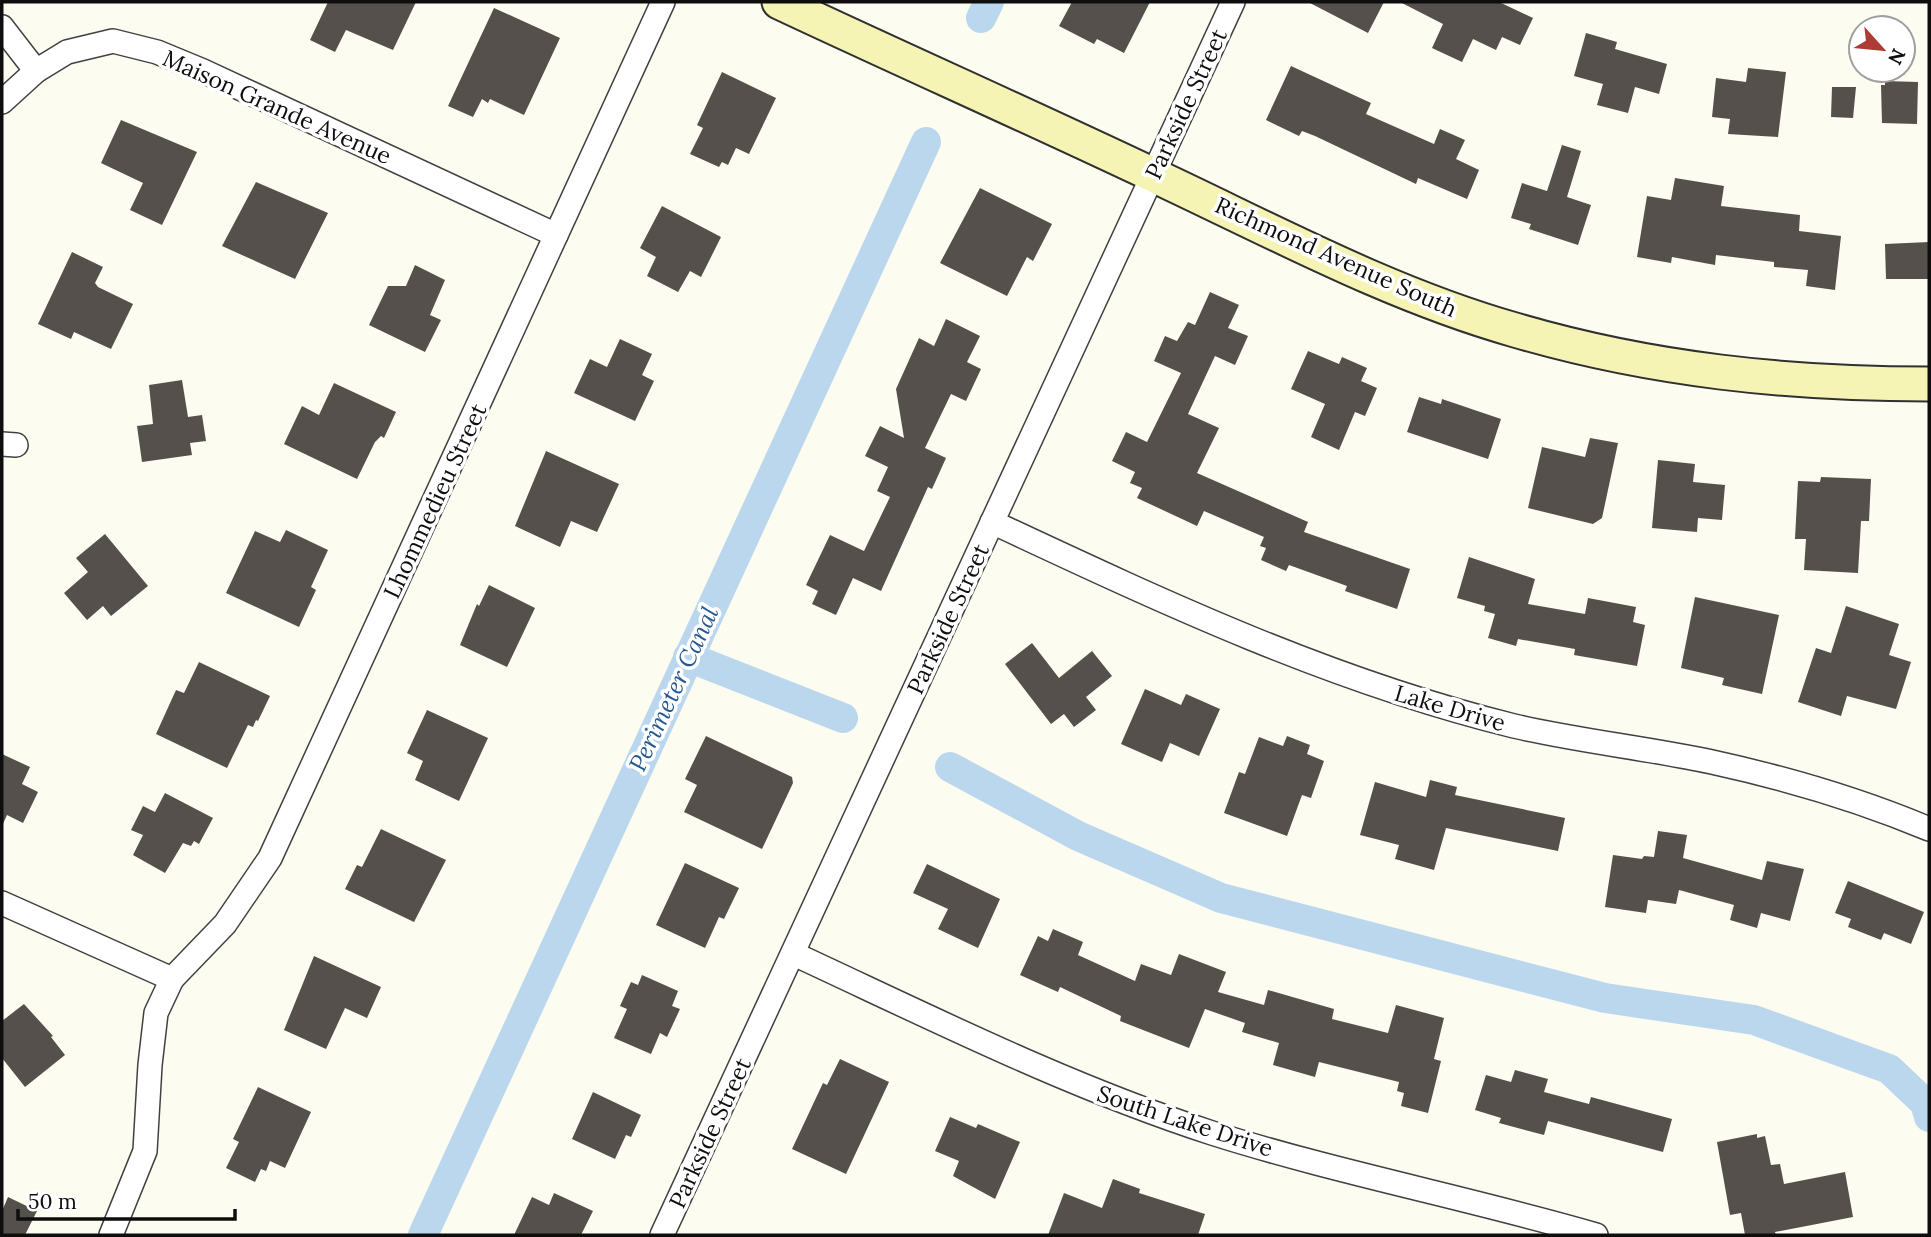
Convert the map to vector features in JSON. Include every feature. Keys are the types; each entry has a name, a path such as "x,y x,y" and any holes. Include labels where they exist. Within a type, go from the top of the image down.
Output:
{"street":[{"name":"Lhommedieu Street","path":"111,1235 145,1151 156,1013 172,979 225,924 250,892 270,858 663,2"},
{"name":"Richmond Avenue South","path":"779,2 1399,288 1525,333 1675,367 1727,374 1833,384 1929,384"},
{"name":"Parkside Street","path":"662,1235 1233,2"},
{"path":"2,27 36,71"},
{"name":"Maison Grande Avenue","path":"2,102 36,71 67,51 113,41 157,52 556,235"},
{"name":"Lake Drive","path":"992,522 1210,624 1343,676 1516,726 1713,762 1832,794 1929,829"},
{"path":"2,903 172,979"},
{"name":"South Lake Drive","path":"794,954 1049,1074 1143,1109 1336,1169 1504,1208 1596,1235"}],"building":[{"path":"328,2 416,2 393,50 346,30 335,52 310,40"},
{"path":"1072,2 1150,2 1124,53 1097,39 1094,44 1059,26"},
{"path":"1308,2 1384,2 1368,33"},
{"path":"1400,2 1499,2 1533,18 1520,45 1502,37 1496,50 1473,39 1462,62 1432,48 1443,24"},
{"path":"494,8 560,38 524,115 490,99 488,103 482,99 473,117 448,106"},
{"path":"1586,33 1617,42 1615,49 1667,64 1659,94 1635,87 1628,113 1597,105 1603,84 1574,76"},
{"path":"1291,66 1371,103 1366,114 1434,144 1440,129 1465,140 1456,159 1479,170 1467,199 1418,178 1416,184 1315,136 1302,131 1299,136 1266,120"},
{"path":"1748,68 1786,72 1778,137 1728,134 1730,119 1712,117 1716,78 1746,82"},
{"path":"722,72 776,98 749,154 736,148 728,165 722,162 719,167 690,154 703,128 697,125"},
{"path":"1918,82 1917,124 1882,123 1881,85"},
{"path":"1832,87 1856,87 1853,118 1831,117"},
{"path":"121,120 197,152 162,225 130,210 143,183 101,163"},
{"path":"1562,145 1581,151 1567,197 1591,205 1578,245 1529,229 1531,224 1511,218 1522,183 1547,191"},
{"path":"1675,178 1724,186 1721,206 1800,215 1799,231 1841,236 1835,290 1806,286 1808,270 1774,267 1774,262 1716,255 1715,265 1672,257 1671,263 1637,257 1647,196 1671,200"},
{"path":"256,182 328,213 295,279 222,246"},
{"path":"980,188 1052,224 1033,261 1027,257 1007,296 940,263"},
{"path":"662,206 721,237 701,277 690,271 678,292 647,276 656,257 640,248"},
{"path":"1929,242 1929,279 1886,279 1885,244"},
{"path":"72,252 103,267 95,283 98,287 133,304 111,349 74,332 71,339 38,324"},
{"path":"415,265 445,280 430,315 441,320 425,352 369,325 388,286 406,286"},
{"path":"1210,292 1239,305 1228,328 1248,336 1235,365 1215,356 1188,414 1219,428 1197,473 1308,522 1304,532 1410,569 1397,609 1345,591 1347,586 1289,565 1286,571 1261,560 1266,548 1260,546 1264,537 1204,511 1197,526 1137,498 1142,488 1130,483 1135,472 1112,461 1126,432 1147,442 1181,373 1154,361 1165,336 1177,341 1188,322 1195,325"},
{"path":"946,319 980,336 967,362 981,369 966,401 951,394 925,448 946,458 932,489 928,487 881,591 853,578 836,615 812,604 818,591 806,585 830,535 864,551 890,497 877,491 888,467 865,456 880,426 904,438 896,389 919,338 934,346"},
{"path":"620,339 652,354 642,375 654,381 635,421 574,393 590,359 607,367"},
{"path":"1308,351 1339,364 1342,357 1367,368 1361,381 1377,388 1365,416 1355,412 1339,450 1311,437 1325,404 1291,389"},
{"path":"182,380 188,417 202,415 206,441 190,443 192,455 142,462 137,426 153,424 149,385"},
{"path":"334,383 396,412 384,438 381,436 375,442 357,479 284,444 302,406 319,415"},
{"path":"1419,397 1441,404 1442,399 1501,419 1488,459 1407,432"},
{"path":"1590,438 1618,443 1602,518 1593,524 1528,508 1542,447 1585,457"},
{"path":"546,451 619,484 597,532 571,521 560,547 515,526"},
{"path":"1658,460 1695,464 1693,482 1725,485 1722,520 1698,518 1697,532 1652,528"},
{"path":"1821,477 1871,479 1869,521 1861,521 1858,573 1804,570 1806,539 1795,539 1798,481 1820,482"},
{"path":"286,530 328,550 311,587 316,590 299,627 226,593 255,531 280,542"},
{"path":"105,534 148,586 111,616 103,606 87,620 64,593 88,572 76,558"},
{"path":"1469,557 1535,579 1528,604 1585,614 1588,598 1636,607 1633,622 1645,625 1637,666 1574,655 1575,649 1518,639 1516,646 1488,638 1495,614 1484,611 1485,606 1457,598"},
{"path":"489,585 535,608 507,667 460,645 477,604 479,606"},
{"path":"1695,597 1779,615 1762,694 1722,685 1724,678 1681,668"},
{"path":"1846,606 1899,624 1889,655 1911,662 1896,709 1847,696 1841,716 1798,702 1816,648 1831,653"},
{"path":"1032,643 1059,678 1092,651 1112,676 1086,697 1096,710 1074,727 1064,714 1051,724 1005,664"},
{"path":"199,662 270,696 258,721 256,720 253,727 248,725 227,768 156,734 176,690 184,693"},
{"path":"1145,689 1181,705 1186,694 1220,709 1199,756 1170,743 1162,762 1121,744"},
{"path":"427,710 488,738 459,801 415,780 423,761 407,753"},
{"path":"706,736 792,777 793,783 762,849 684,812 697,785 685,779"},
{"path":"1287,736 1310,745 1307,754 1324,761 1311,798 1302,795 1287,836 1224,813 1239,772 1245,774 1259,737 1283,746"},
{"path":"2,754 30,767 22,784 38,792 23,823 7,815 2,826"},
{"path":"1430,780 1457,787 1455,795 1565,818 1558,851 1446,828 1434,870 1395,859 1399,845 1360,835 1375,782 1426,797"},
{"path":"165,793 213,818 199,844 194,841 191,846 183,843 165,873 133,855 143,835 131,830 143,806 155,812"},
{"path":"381,829 446,860 414,922 345,889 357,865 362,867"},
{"path":"1658,831 1687,835 1683,858 1762,880 1767,861 1804,869 1790,921 1761,913 1757,928 1730,920 1734,905 1679,890 1676,904 1648,900 1646,913 1605,907 1613,855 1642,859 1644,856 1654,857"},
{"path":"685,863 739,888 724,919 719,917 705,948 656,925"},
{"path":"927,864 1000,899 978,948 938,929 948,909 913,893"},
{"path":"1848,881 1924,912 1911,944 1884,933 1881,940 1848,927 1851,919 1835,913"},
{"path":"1053,929 1083,942 1078,955 1135,981 1141,964 1171,975 1179,954 1226,972 1218,992 1264,1005 1268,990 1334,1009 1332,1019 1388,1033 1396,1005 1444,1018 1434,1059 1441,1061 1428,1113 1401,1106 1404,1093 1397,1091 1399,1082 1319,1062 1315,1077 1273,1065 1279,1043 1242,1032 1245,1023 1205,1009 1189,1048 1120,1021 1121,1016 1060,987 1058,992 1020,975 1038,936 1048,941"},
{"path":"314,956 381,987 367,1018 345,1008 326,1049 284,1030"},
{"path":"642,975 678,991 672,1006 680,1009 667,1037 660,1033 651,1054 614,1038 627,1009 620,1006 631,982 638,985"},
{"path":"24,1004 53,1036 51,1037 65,1055 25,1087 2,1058 2,1021"},
{"path":"840,1059 889,1082 846,1174 792,1149 823,1083 827,1085"},
{"path":"1515,1070 1548,1079 1544,1092 1589,1104 1591,1097 1672,1119 1663,1152 1548,1121 1544,1135 1499,1123 1501,1118 1475,1110 1486,1075 1511,1082"},
{"path":"258,1087 311,1112 285,1168 270,1161 266,1171 261,1169 255,1182 226,1168 239,1142 233,1139"},
{"path":"593,1092 641,1115 631,1137 626,1135 615,1159 572,1139"},
{"path":"950,1117 976,1128 978,1124 1020,1142 995,1199 953,1176 959,1161 935,1151"},
{"path":"1757,1134 1757,1138 1765,1136 1771,1165 1780,1164 1784,1184 1845,1172 1853,1217 1775,1232 1776,1235 1745,1235 1741,1213 1730,1215 1717,1142"},
{"path":"1113,1179 1140,1189 1139,1193 1205,1214 1198,1235 1048,1235 1064,1193 1102,1208"},
{"path":"554,1193 593,1211 581,1235 514,1235 532,1197 549,1205"},
{"path":"8,1197 37,1211 25,1235 2,1235 2,1211"}],"waterway":[{"name":"Perimeter Canal","path":"981,18 989,2"},
{"name":"Perimeter Canal","path":"423,1235 926,142"},
{"path":"688,657 843,718"},
{"path":"950,767 1078,836 1221,898 1605,998 1754,1020 1889,1069 1925,1103 1929,1117"}]}
